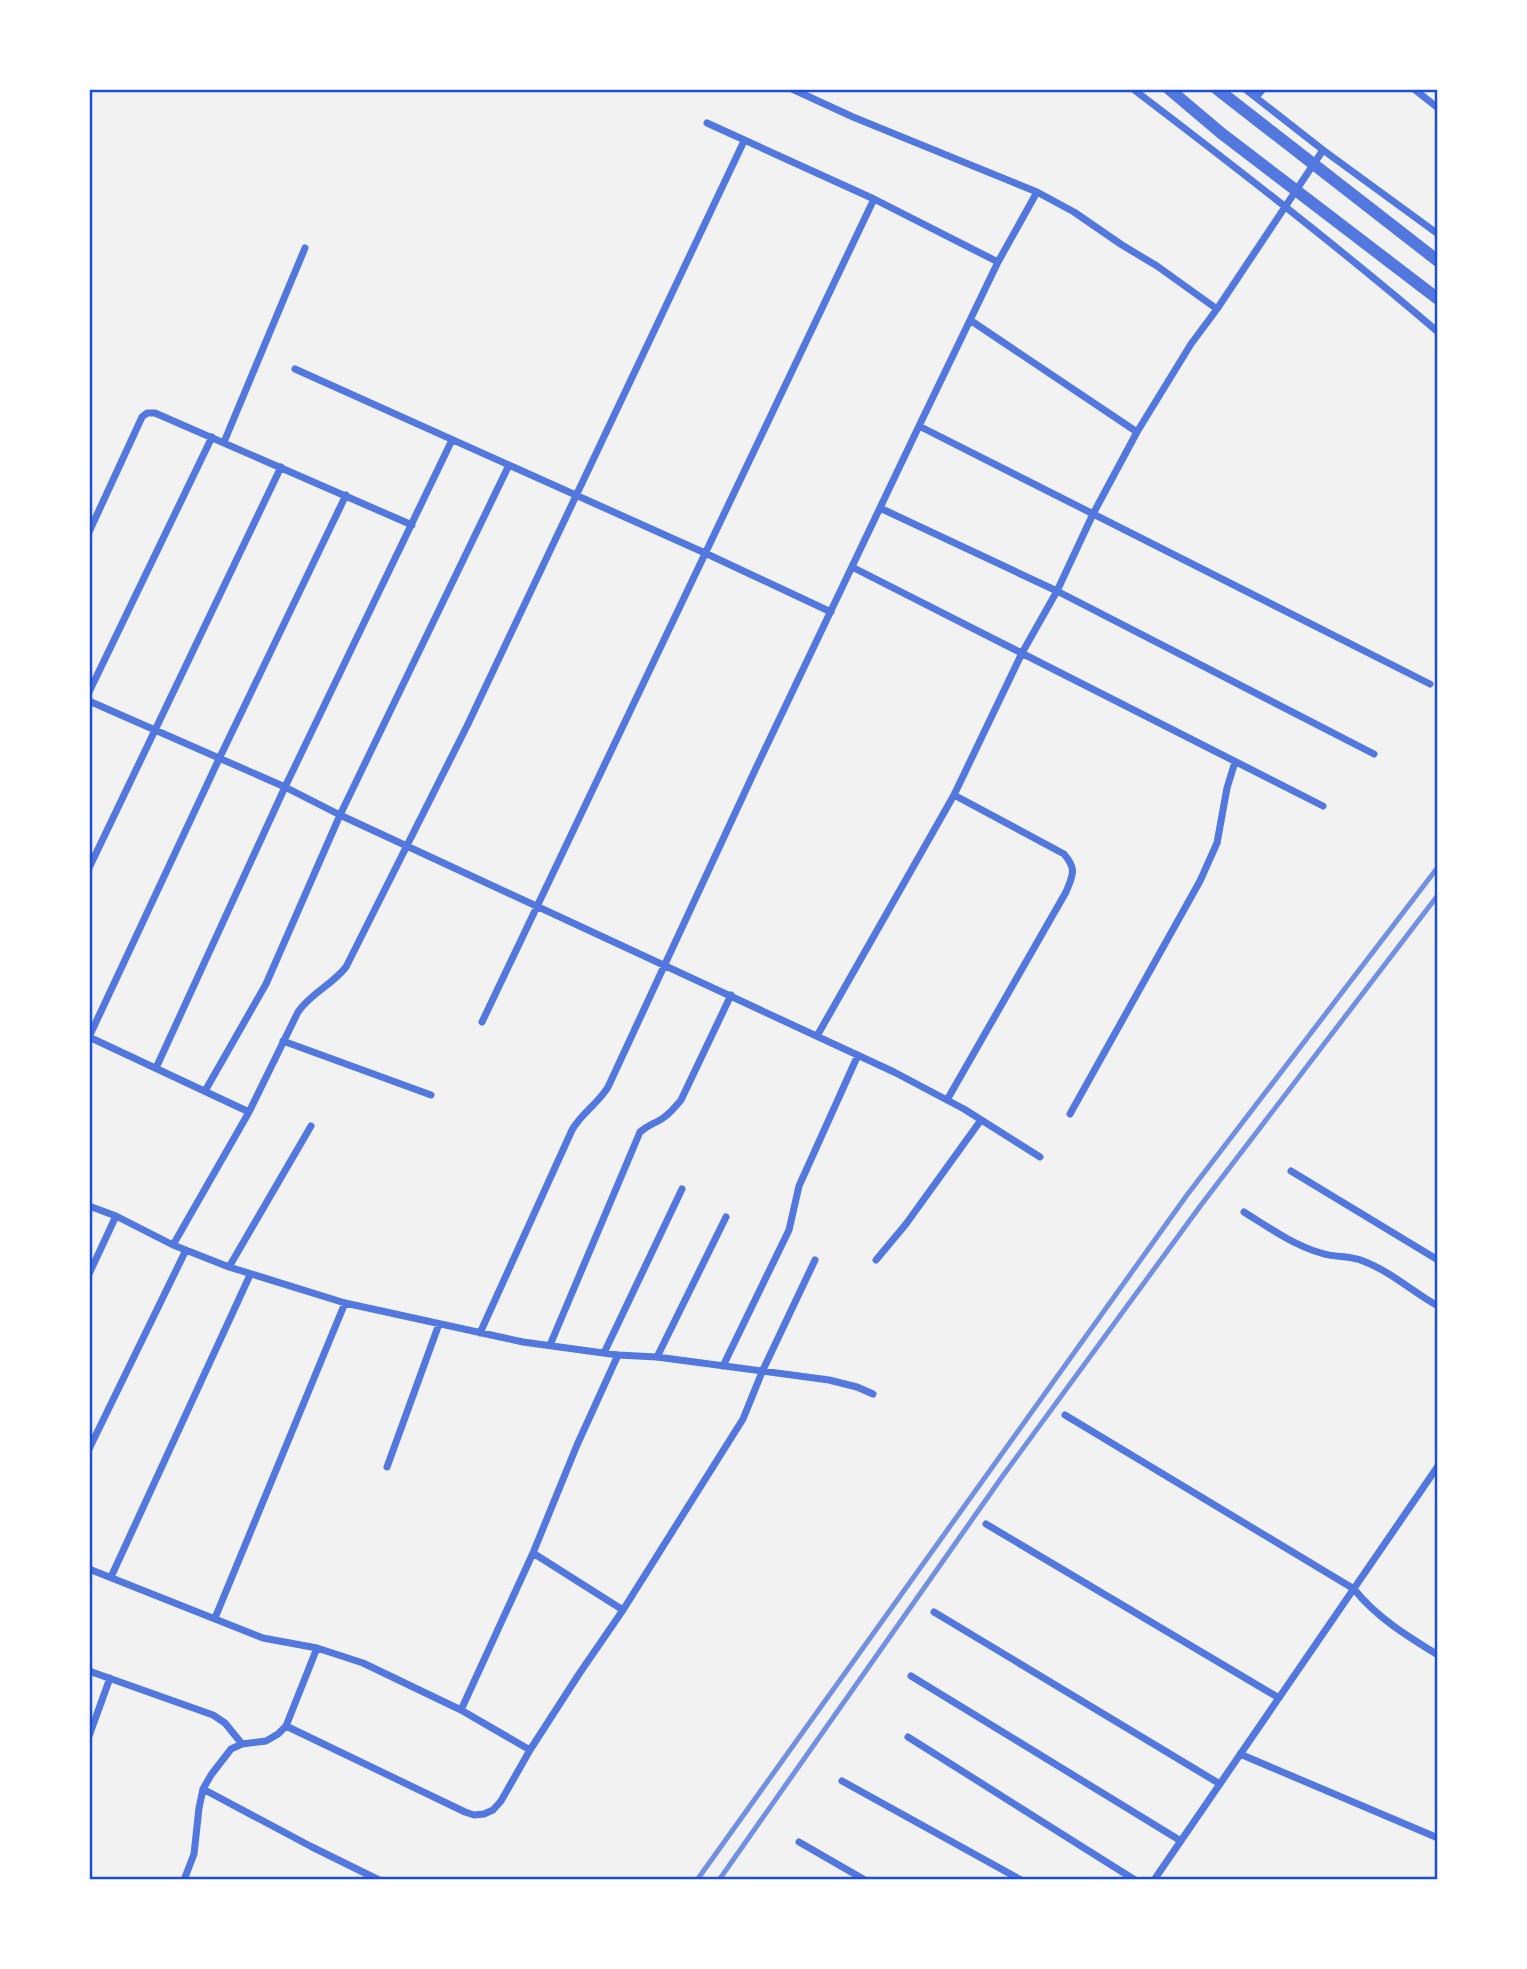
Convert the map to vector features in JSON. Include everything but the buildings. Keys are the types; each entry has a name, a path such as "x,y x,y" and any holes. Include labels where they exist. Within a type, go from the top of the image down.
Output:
{"street":[{"path":"792,89 853,117 1037,192 1074,212 1217,309"},
{"path":"1133,89 1286,205 1438,332"},
{"path":"1169,89 1220,132 1438,299"},
{"path":"1217,89 1438,261"},
{"path":"1245,89 1323,150 1437,230"},
{"path":"1256,97 1263,89"},
{"path":"1414,89 1438,108"},
{"path":"706,123 874,199 998,262"},
{"path":"173,1245 249,1112 298,1012 305,1001 330,984 346,967 467,726 744,141"},
{"path":"817,1036 954,795 1022,653 1057,592 1093,514 1137,432 1191,344 1323,150"},
{"path":"480,1333 572,1130 579,1117 600,1100 604,1093 919,426 998,262 1037,192"},
{"path":"482,1022 874,199"},
{"path":"224,442 305,248"},
{"path":"970,320 1137,432"},
{"path":"295,369 831,612"},
{"path":"89,532 142,417 156,412 412,524"},
{"path":"919,426 1430,684"},
{"path":"89,692 212,437"},
{"path":"156,1068 285,788 452,440"},
{"path":"205,1091 267,984 340,815 509,465"},
{"path":"89,868 281,467"},
{"path":"249,1112 89,1037 346,495"},
{"path":"880,508 1057,592 1374,754"},
{"path":"852,567 1323,806"},
{"path":"89,701 285,788 858,1055 947,1100 1040,1157"},
{"path":"1070,1114 1200,881 1217,843 1227,788 1235,762"},
{"path":"947,1100 1073,875 1072,863 1064,854 954,795"},
{"path":"550,1345 639,1132 648,1124 671,1113 681,1100 731,995"},
{"path":"283,1041 431,1095"},
{"path":"723,1366 789,1230 799,1186 858,1055"},
{"path":"876,1260 906,1224 981,1120"},
{"path":"229,1267 311,1126"},
{"path":"1291,1171 1438,1260"},
{"path":"604,1353 682,1189"},
{"path":"89,1206 116,1216 173,1245 250,1275 345,1303 480,1333 618,1355 657,1357 829,1380 873,1394"},
{"path":"1244,1212 1308,1249 1364,1261 1438,1307"},
{"path":"89,1274 116,1216"},
{"path":"657,1357 726,1217"},
{"path":"89,1449 186,1250"},
{"path":"286,1726 465,1812 474,1815 493,1810 743,1419 762,1372 816,1260"},
{"path":"111,1577 250,1275"},
{"path":"215,1618 345,1303"},
{"path":"387,1467 439,1324"},
{"path":"461,1710 533,1553 577,1445 618,1355"},
{"path":"1065,1415 1354,1589 1381,1618 1438,1655"},
{"path":"1154,1880 1438,1466"},
{"path":"986,1524 1279,1698"},
{"path":"533,1553 623,1610"},
{"path":"89,1569 262,1638 317,1648 363,1663 461,1710 530,1749"},
{"path":"934,1612 1220,1784"},
{"path":"184,1880 194,1854 198,1808 204,1788 231,1749 242,1744 266,1741 286,1726 317,1648"},
{"path":"89,1671 213,1715 225,1723 242,1744"},
{"path":"911,1675 1181,1841"},
{"path":"89,1736 110,1678"},
{"path":"908,1737 1135,1880"},
{"path":"1240,1754 1438,1838"},
{"path":"842,1781 1021,1880"},
{"path":"204,1788 379,1880"},
{"path":"799,1842 865,1880"}],"railway":[{"path":"697,1880 1187,1195 1438,867"},
{"path":"719,1880 1002,1477 1201,1205 1438,895"}]}
